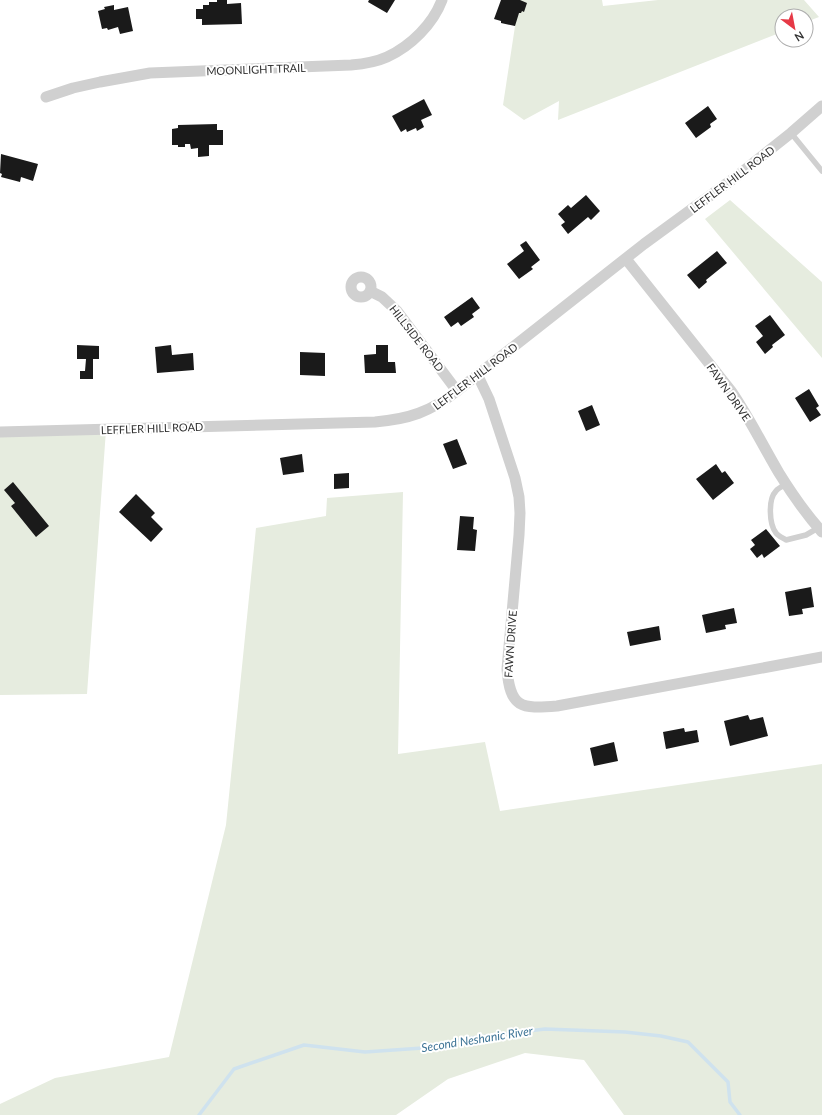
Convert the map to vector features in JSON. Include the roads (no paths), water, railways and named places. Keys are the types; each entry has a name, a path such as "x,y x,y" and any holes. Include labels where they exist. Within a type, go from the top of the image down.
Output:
{"street":[{"name":"MOONLIGHT TRAIL","path":"46,97 73,88 150,73 343,66 371,62 387,57 403,48 417,37 430,22 442,0"},
{"name":"LEFFLER HILL ROAD","path":"0,432 375,422 395,420 429,410 478,376 626,259 737,176 792,133 822,106"},
{"name":"FAWN DRIVE","path":"626,259 744,409 796,499 820,530"},
{"name":"HILLSIDE ROAD","path":"370,291 382,297 398,311 457,391"},
{"name":"FAWN DRIVE","path":"478,376 488,399 515,478 519,497 519,534 507,669 508,682 512,694 517,702 527,706 557,706 822,657"}],"lane":[{"path":"792,133 822,171"},
{"path":"787,484 776,490 770,502 772,525 776,533 786,540 820,530"}],"waterway":[{"name":"Second Neshanic River","path":"199,1115 234,1069 304,1045 365,1052 437,1047 462,1039 545,1029 625,1032 661,1036 688,1042 728,1082 730,1102 740,1115"}]}
